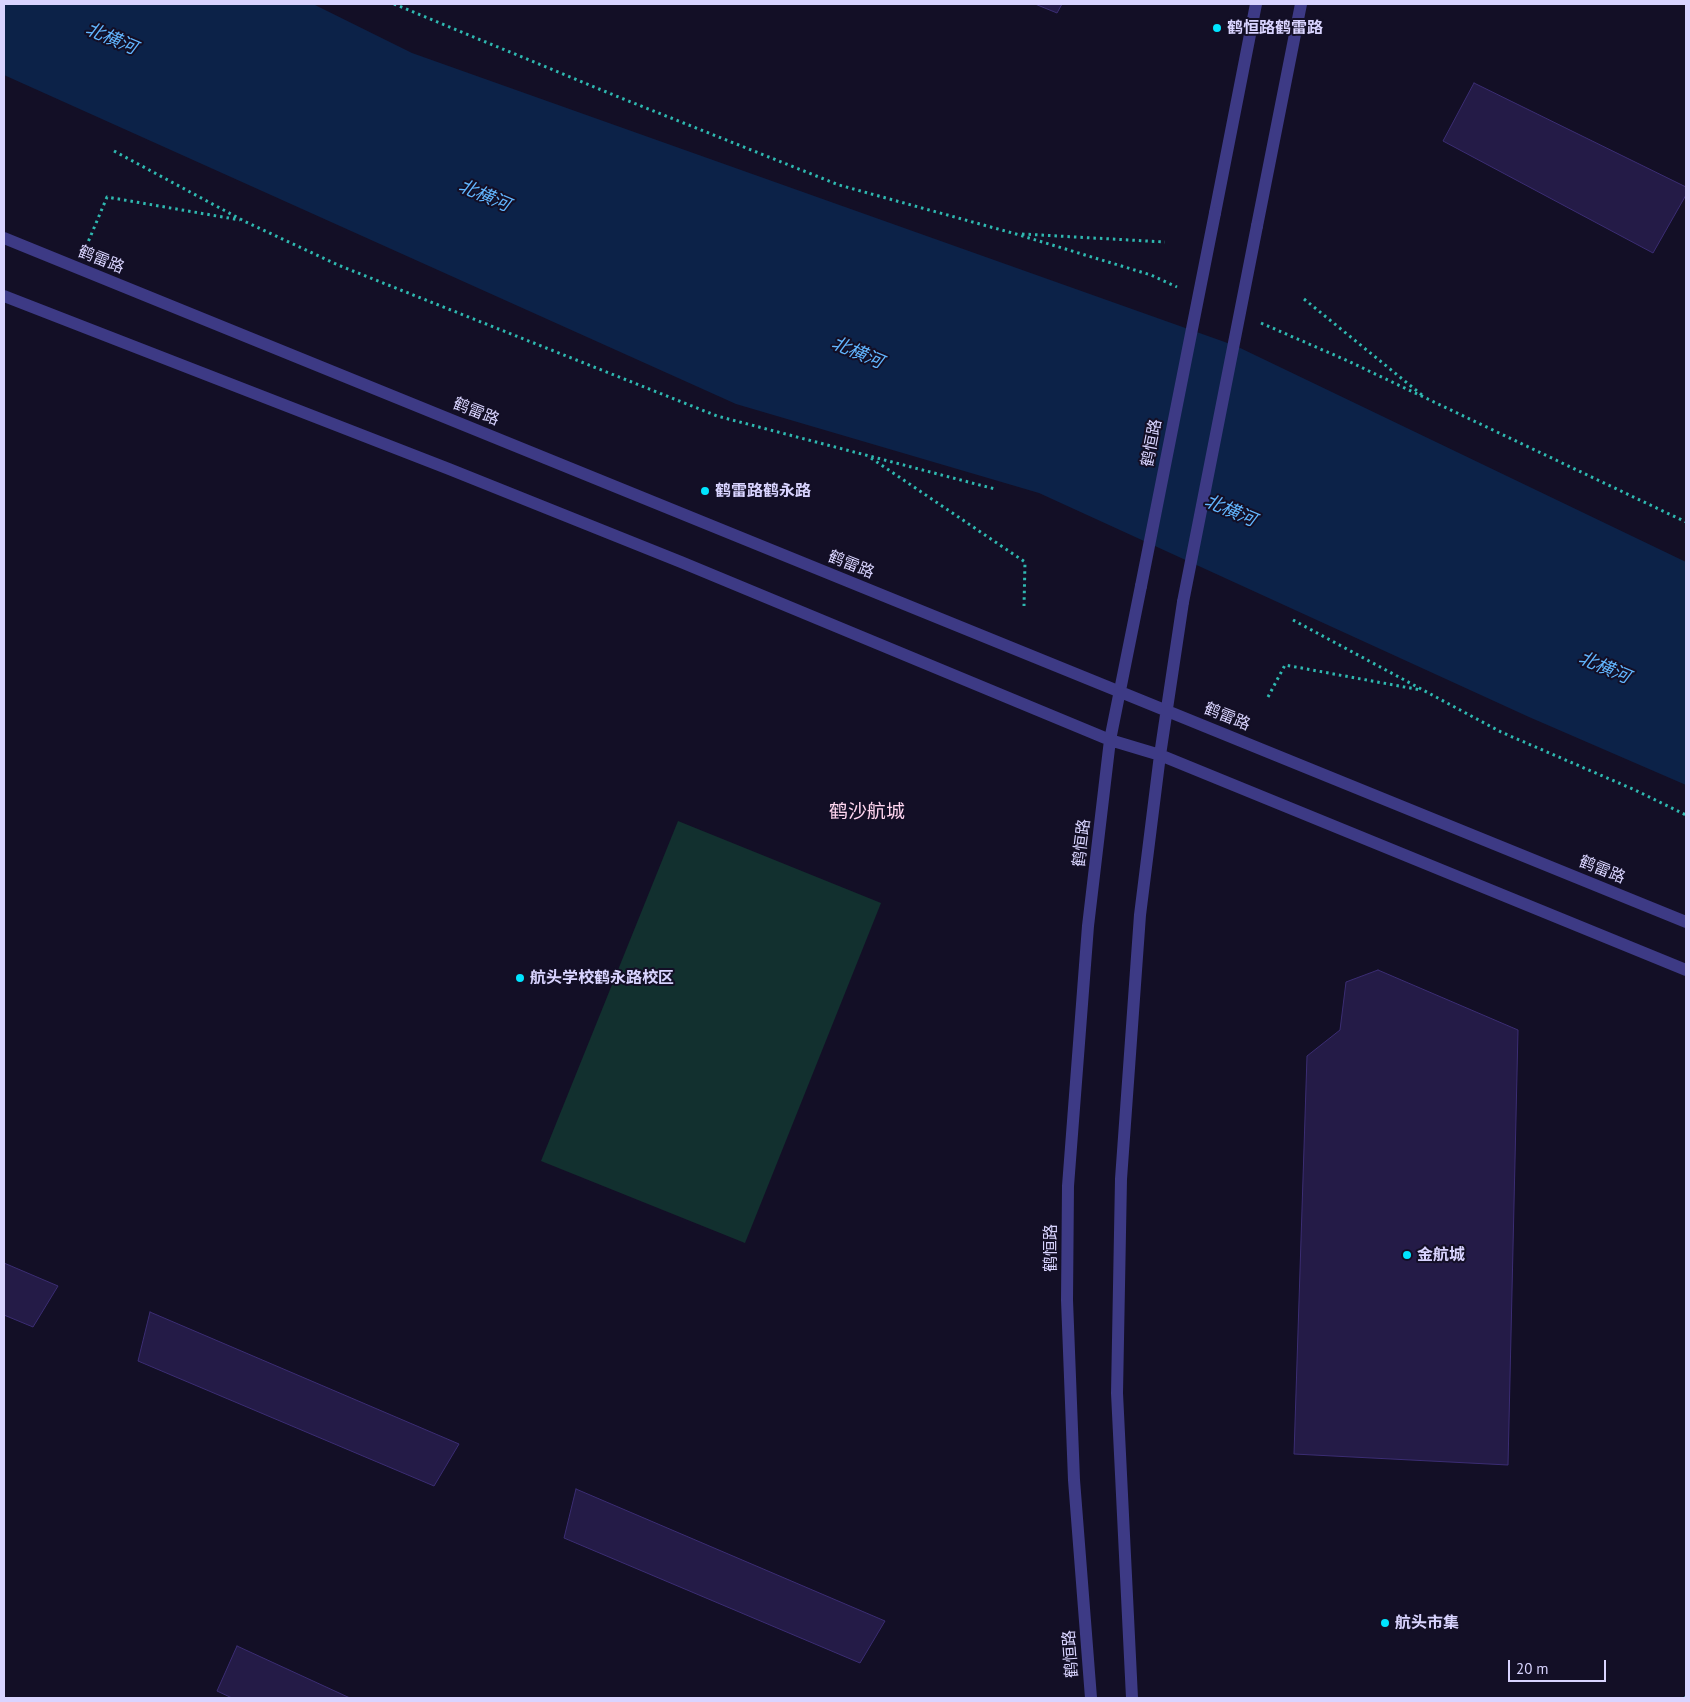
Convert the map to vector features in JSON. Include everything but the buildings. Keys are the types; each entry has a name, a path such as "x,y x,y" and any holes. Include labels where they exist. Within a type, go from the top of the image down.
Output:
{"street":[{"name":"鹤恒路","path":"1091,1698 1074,1480 1067,1300 1068,1186 1088,926 1110,740 1256,4"},
{"path":"1132,1698 1118,1392 1122,1179 1140,915 1166,710 1183,602 1301,4"},
{"name":"鹤雷路","path":"4,238 1686,922"},
{"path":"4,296 551,510 1110,740 1160,755 1686,970"}],"path":[{"path":"394,4 621,98 839,185 1016,234 1151,275 1178,287"},
{"path":"114,151 244,221 338,265 717,416 995,489"},
{"path":"77,268 107,197 244,221"},
{"path":"1016,234 1165,242"},
{"path":"1304,299 1426,398"},
{"path":"1258,322 1348,361 1686,522"},
{"path":"868,456 1025,562 1024,606"},
{"path":"1293,620 1501,732 1635,790 1686,815"},
{"path":"1268,697 1285,665 1426,691"}],"green space":[{"path":"678,821 881,903 745,1243 541,1161"}],"water":[{"name":"北横河","path":"4,4 313,4 412,53 1236,346 1686,562 1686,785 1529,717 1039,493 736,404 4,75"}],"place":[{"name":"鹤恒路鹤雷路","path":"1217,28"},
{"name":"鹤雷路鹤永路","path":"705,491"},
{"name":"航头学校鹤永路校区","path":"520,978"},
{"name":"金航城","path":"1407,1255"},
{"name":"航头市集","path":"1385,1623"}],"district":[{"name":"鹤沙航城","path":"867,813"}]}
